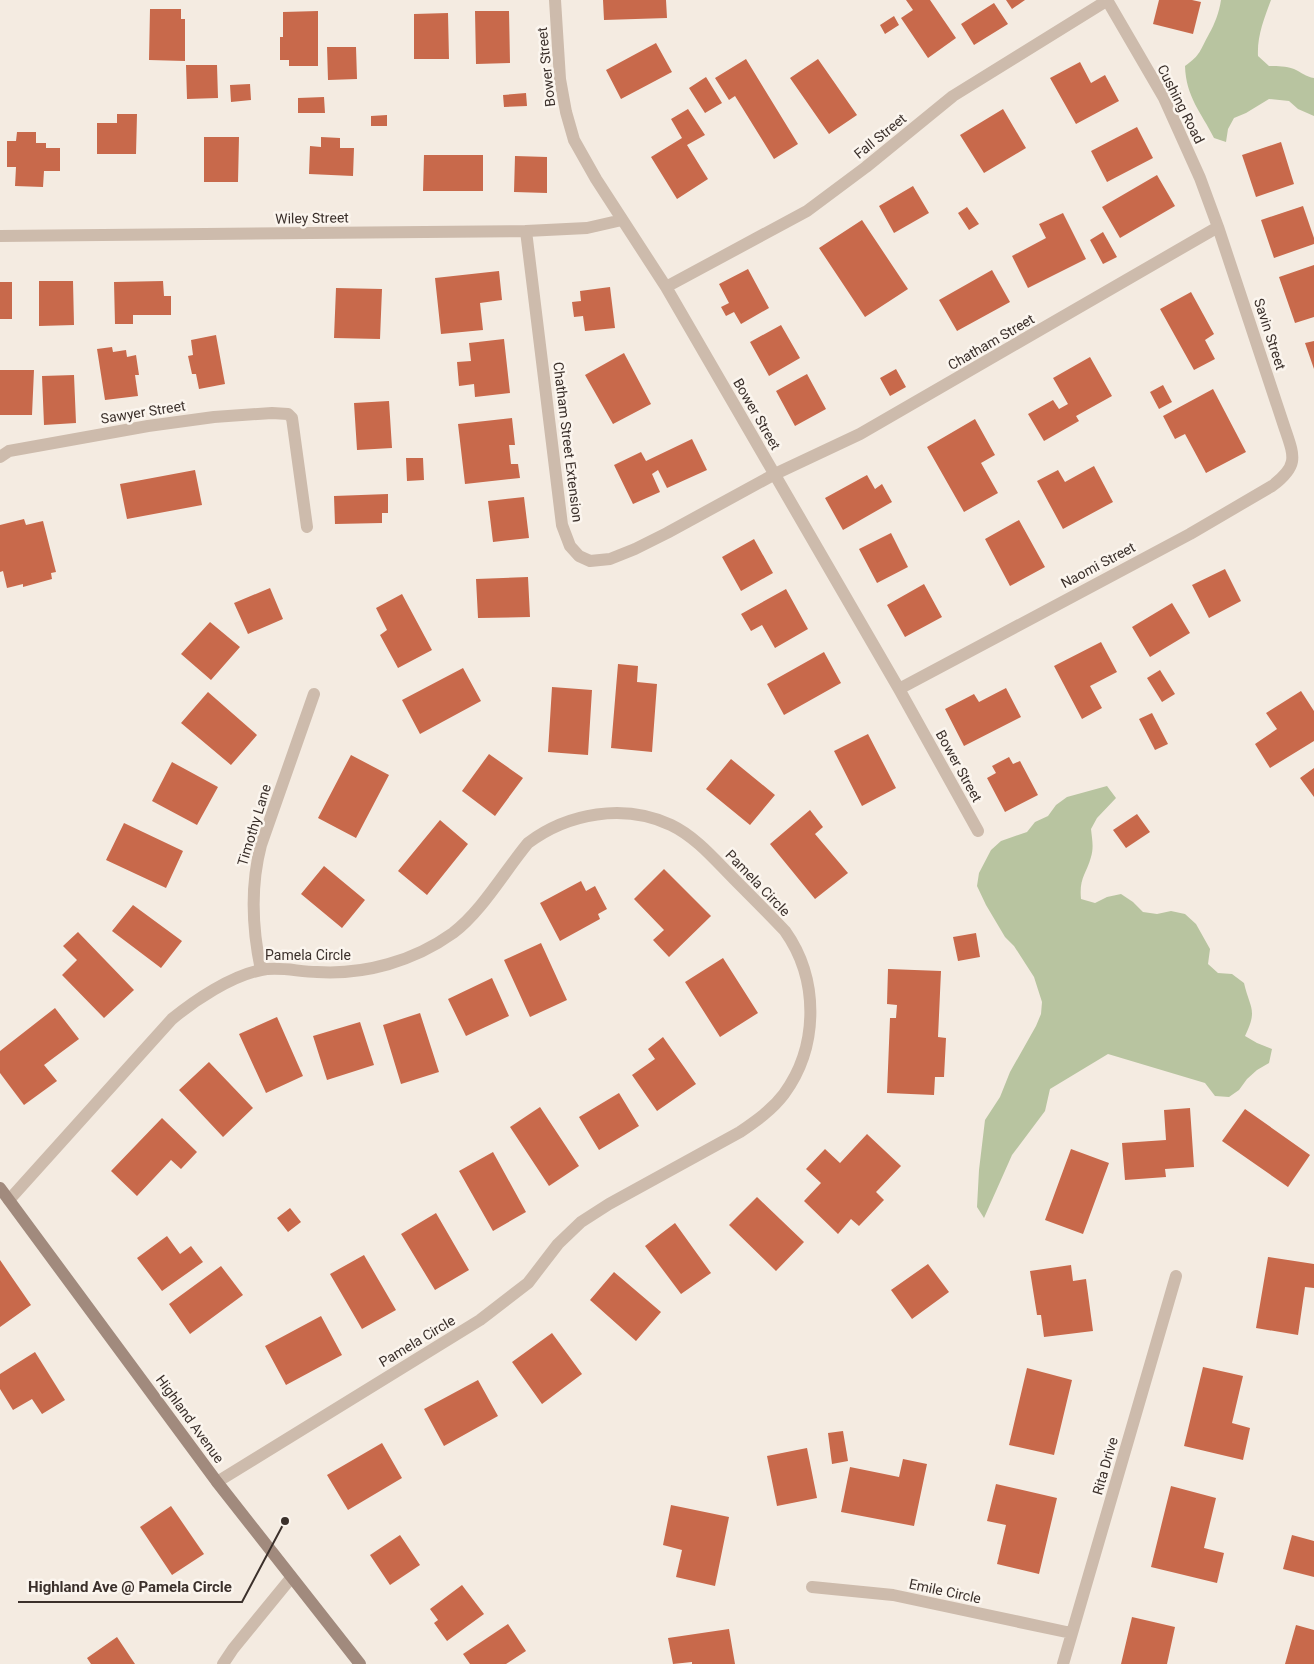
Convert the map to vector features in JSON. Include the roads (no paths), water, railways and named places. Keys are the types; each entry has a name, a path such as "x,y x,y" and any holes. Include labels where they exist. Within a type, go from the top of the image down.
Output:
{"main road":[{"name":"Highland Avenue","path":"0,1188 217,1482 360,1664"}],"street":[{"name":"Bower Street","path":"555,0 560,79 566,112 574,140 596,179 666,287 899,689 978,831"},
{"name":"Cushing Road","path":"1107,0 1164,98 1200,178 1218,227"},
{"name":"Fall Street","path":"666,287 807,211 866,167 953,96 1107,0"},
{"name":"Wiley Street","path":"0,236 526,231 587,228 622,220"},
{"name":"Savin Street","path":"1218,227 1292,451"},
{"name":"Chatham Street","path":"774,474 860,434 1218,227"},
{"name":"Chatham Street Extension","path":"526,231 562,525 570,546 579,556 596,562 610,559 635,549 667,534 774,474"},
{"name":"Sawyer Street","path":"0,457 10,451 60,441 214,417 272,413 288,414 292,418 306,527"},
{"name":"Naomi Street","path":"899,689 1190,534 1272,486 1289,470 1293,461 1292,451"},
{"name":"Timothy Lane","path":"261,970 254,926 253,898 256,864 314,694"},
{"name":"Pamela Circle","path":"9,1200 172,1019 203,995 232,980 261,970 334,973 367,969 400,961 429,948 453,933 474,913 511,863 528,844 552,827 579,817 614,813 644,816 671,825 693,840 775,920 792,942 806,973 810,1002 809,1026 804,1053 792,1081 784,1094 760,1118 581,1222 558,1244 528,1283 480,1320 217,1482"},
{"name":"Rita Drive","path":"1063,1664 1176,1276"},
{"path":"223,1664 233,1649 292,1578"},
{"name":"Emile Circle","path":"812,1587 892,1595 1071,1633"}],"place":[{"name":"Highland Ave @ Pamela Circle","path":"285,1521"}]}
